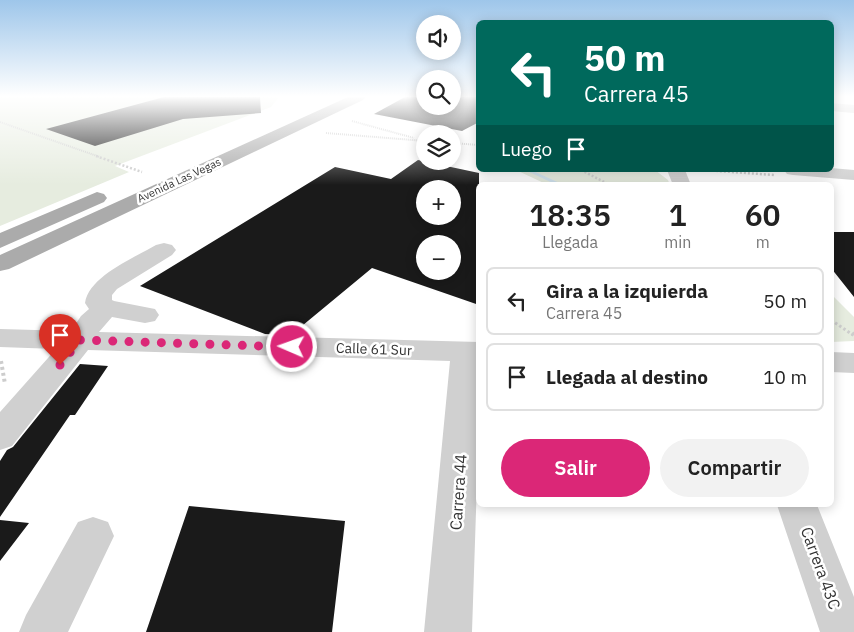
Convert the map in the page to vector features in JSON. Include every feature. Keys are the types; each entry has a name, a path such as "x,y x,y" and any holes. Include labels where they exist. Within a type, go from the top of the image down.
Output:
{"main road":[{"name":"Avenida Las Vegas","path":"164,169 270,126"},
{"name":"Avenida Las Vegas","path":"0,264 280,126"},
{"path":"0,241 109,193"}],"street":[{"path":"824,172 854,174"},
{"path":"145,315 106,308 98,302 99,294 164,250"},
{"path":"0,436 80,340 91,322 106,308"},
{"name":"Calle 61 Sur","path":"0,338 472,352"},
{"name":"Carrera 44","path":"448,632 450,448 472,352"},
{"path":"834,362 854,363"},
{"name":"Carrera 43C","path":"798,507 844,632"},
{"path":"43,632 93,536"}],"path":[{"path":"13,126 142,172"},
{"path":"371,126 416,138"},
{"path":"317,132 416,139"},
{"path":"461,144 476,145"},
{"path":"585,172 604,182"},
{"path":"834,322 854,334"}],"shaded area":[{"path":"0,126 219,126 115,166 129,172 0,226"},
{"path":"520,172 658,172 669,182 542,182"},
{"path":"834,297 854,317 854,341 834,342"}],"building":[{"path":"55,126 159,126 95,146 46,129"},
{"path":"461,126 471,126 462,131 461,131"},
{"path":"416,161 416,170 461,169 479,173 479,182 476,182 476,304 372,268 291,335 265,334 140,286 335,167 391,179"},
{"path":"834,232 854,232 854,297 834,272"},
{"path":"80,364 108,366 75,415 70,415 0,517 0,461 7,450 13,447"},
{"path":"189,506 345,521 332,632 146,632"},
{"path":"0,520 29,523 0,561"}],"waterway":[{"path":"532,172 554,182"}],"route":[{"path":"60,365 80,340 292,347"}]}
